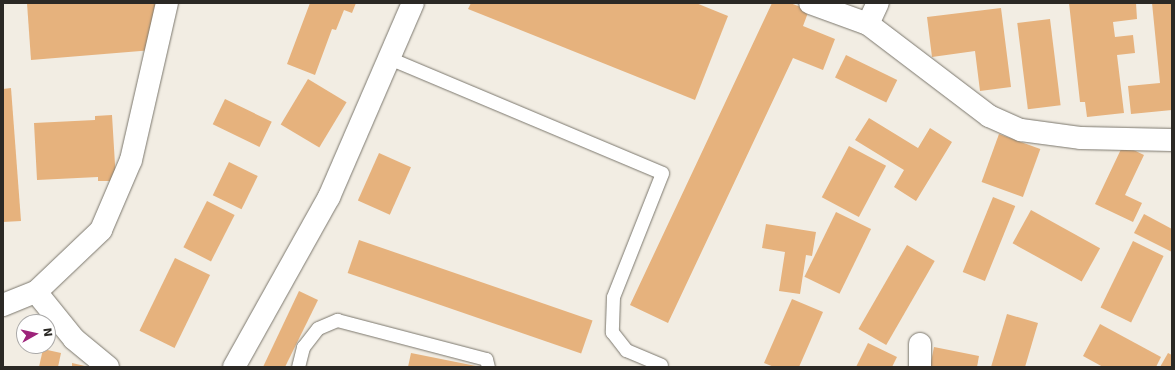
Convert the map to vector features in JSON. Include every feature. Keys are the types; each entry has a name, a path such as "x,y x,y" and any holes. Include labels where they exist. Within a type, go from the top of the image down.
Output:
{"street":[{"path":"3,305 36,292 101,230 131,160 167,3"},
{"path":"234,367 329,198 413,3"},
{"path":"810,3 868,24 989,116 1021,130 1081,138 1172,140"},
{"path":"868,24 878,3"},
{"path":"36,292 74,339 108,367"},
{"path":"920,344 920,367"}],"lane":[{"path":"389,58 662,173 613,297 612,332 626,350 661,365"},
{"path":"298,367 303,347 318,328 337,320 486,359 488,367"}],"building":[{"path":"27,3 161,3 165,49 31,60"},
{"path":"310,3 356,3 352,13 344,10 336,30 332,29 315,75 287,64"},
{"path":"471,3 696,3 728,16 695,100 468,9"},
{"path":"772,3 790,3 809,10 803,26 835,39 823,70 793,58 668,323 630,305"},
{"path":"1069,3 1136,3 1137,19 1113,22 1115,37 1133,35 1135,53 1117,55 1124,113 1087,117 1085,102 1080,102"},
{"path":"1152,3 1172,3 1172,110 1131,114 1128,86 1160,83"},
{"path":"1001,8 1011,87 980,91 975,51 932,57 927,17"},
{"path":"1050,19 1061,105 1028,109 1017,23"},
{"path":"846,55 897,80 886,102 835,77"},
{"path":"308,79 347,102 319,148 281,124"},
{"path":"11,88 21,221 3,222 3,89"},
{"path":"225,99 272,122 259,147 213,124"},
{"path":"112,115 116,181 98,181 98,177 37,180 34,123 95,120 95,116"},
{"path":"869,118 918,148 930,128 952,142 916,201 894,187 904,170 855,140"},
{"path":"999,134 1040,149 1023,197 982,182"},
{"path":"1123,145 1144,155 1125,195 1142,203 1133,222 1095,204"},
{"path":"849,146 886,166 859,217 822,197"},
{"path":"379,153 411,167 390,215 358,201"},
{"path":"229,162 258,176 242,209 213,195"},
{"path":"993,197 1015,206 985,281 963,272"},
{"path":"207,201 235,215 211,261 183,247"},
{"path":"1031,210 1100,248 1082,282 1013,243"},
{"path":"836,212 871,229 839,294 804,277"},
{"path":"1144,214 1172,229 1172,252 1134,233"},
{"path":"766,224 816,232 812,256 806,255 800,294 779,291 785,252 762,248"},
{"path":"359,240 593,320 581,354 348,273"},
{"path":"1133,241 1164,256 1131,322 1101,308"},
{"path":"907,245 935,261 886,345 858,329"},
{"path":"175,258 210,275 175,348 139,331"},
{"path":"299,291 318,300 285,367 263,367"},
{"path":"792,299 823,312 799,367 774,367 764,363"},
{"path":"1007,314 1038,323 1025,367 991,367"},
{"path":"1100,324 1161,357 1156,367 1103,367 1083,356"},
{"path":"868,343 897,357 892,367 856,367"},
{"path":"934,347 979,356 977,367 930,367"},
{"path":"56,352 61,353 58,367 39,367 42,354 56,354"},
{"path":"411,353 476,366 476,367 408,367"},
{"path":"1168,353 1172,355 1172,367 1160,367"},
{"path":"72,363 85,366 85,367 72,367"}]}
